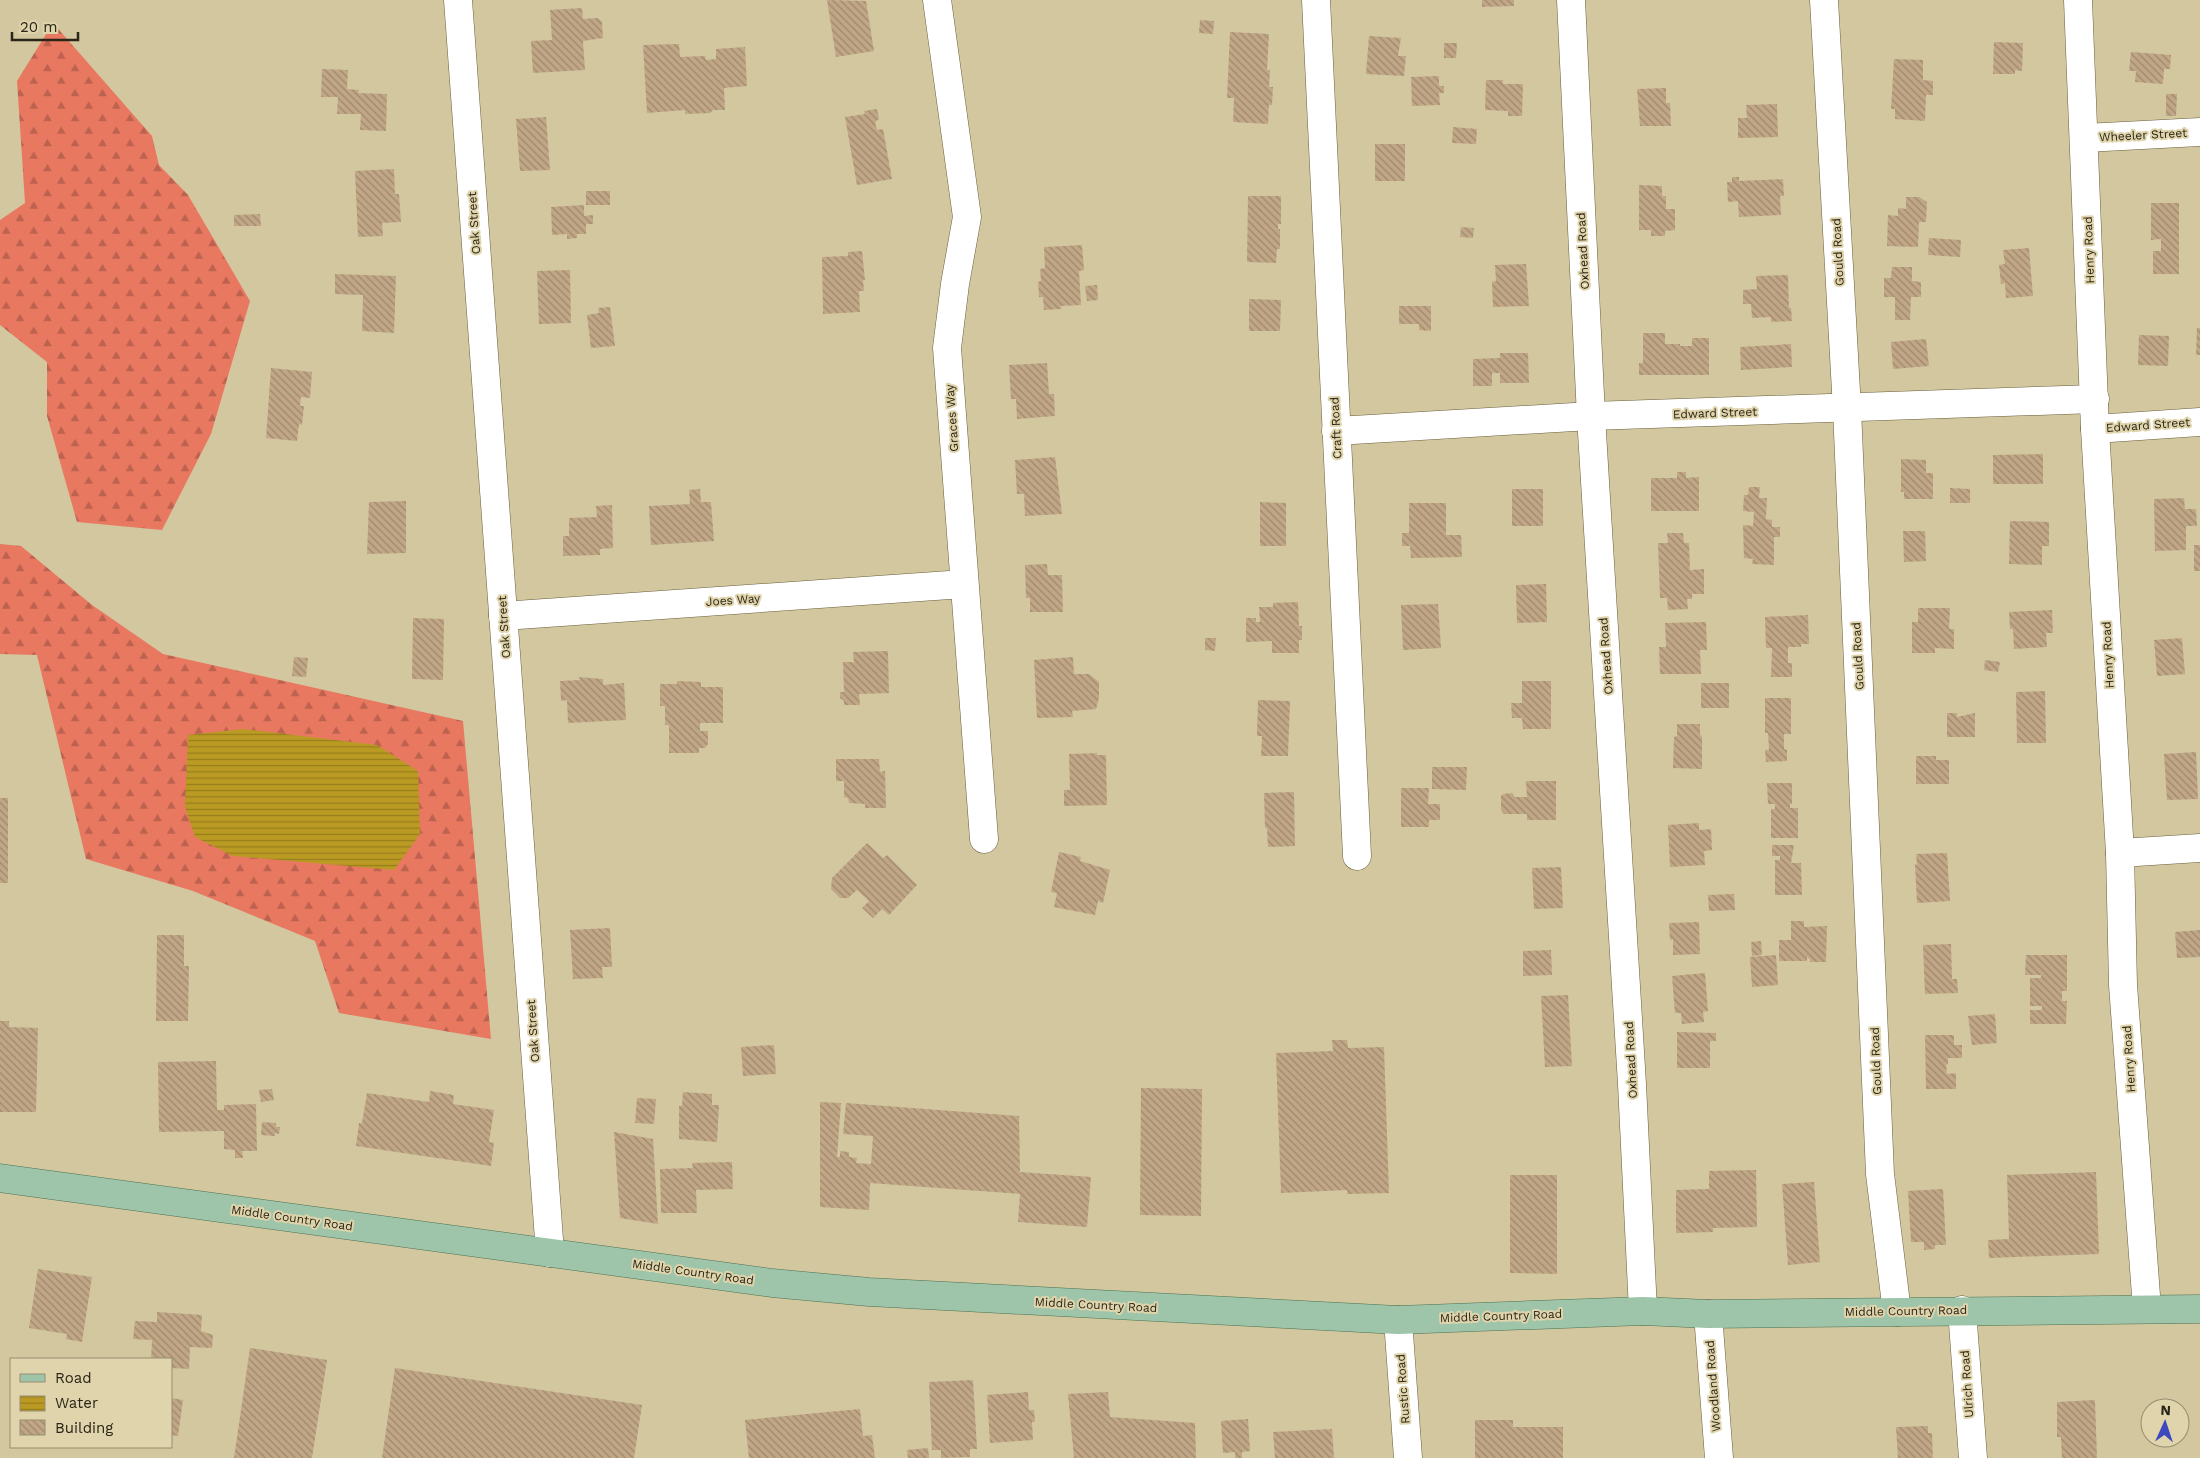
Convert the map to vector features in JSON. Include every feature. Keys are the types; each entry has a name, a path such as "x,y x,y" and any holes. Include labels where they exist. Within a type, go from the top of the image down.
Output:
{"main road":[{"name":"Middle Country Road","path":"0,1178 772,1283 869,1292 1398,1320 1643,1311 1708,1314 2200,1309"}],"street":[{"name":"Oak Street","path":"458,0 550,1253"},
{"name":"Graces Way","path":"937,0 967,216 955,284 947,348 984,839"},
{"name":"Craft Road","path":"1316,0 1357,856"},
{"name":"Oxhead Road","path":"1571,0 1591,416 1632,1084 1643,1311"},
{"name":"Gould Road","path":"1824,0 1847,409 1880,1174 1898,1312"},
{"name":"Henry Road","path":"2078,0 2085,138 2095,429 2120,854 2123,985 2147,1309"},
{"name":"Wheeler Street","path":"2085,138 2200,132"},
{"name":"Edward Street","path":"1336,431 1591,416 1847,409 2094,399"},
{"name":"Edward Street","path":"2095,429 2200,422"},
{"name":"Joes Way","path":"503,616 964,584"},
{"path":"2120,854 2200,848"},
{"name":"Ulrich Road","path":"1962,1310 1973,1458"},
{"name":"Woodland Road","path":"1708,1314 1719,1458"},
{"name":"Rustic Road","path":"1398,1320 1408,1458"}],"green space":[{"path":"53,23 152,136 159,165 188,195 250,301 211,434 162,530 77,522 47,416 47,362 0,325 0,220 25,203 17,81"},
{"path":"0,544 21,546 92,605 163,654 463,721 491,1039 339,1013 315,941 193,891 86,859 37,655 0,654"}],"water":[{"path":"243,729 377,745 418,771 420,834 394,870 233,856 195,837 185,807 188,735"}],"building":[{"path":"827,0 866,1 874,51 836,57"},
{"path":"1482,0 1514,0 1514,6 1482,7"},
{"path":"582,8 583,19 598,18 602,22 603,38 583,41 585,70 533,73 531,41 552,40 550,10"},
{"path":"1200,20 1214,21 1213,34 1199,33"},
{"path":"1230,32 1269,34 1267,70 1270,70 1269,87 1273,87 1272,105 1269,105 1268,124 1233,122 1234,98 1227,98"},
{"path":"1369,36 1401,38 1398,56 1406,56 1404,76 1366,74"},
{"path":"1994,42 2023,43 2022,71 2015,70 2015,74 1993,74"},
{"path":"1444,43 1457,43 1456,58 1444,58"},
{"path":"679,44 680,57 705,56 706,60 716,59 716,49 745,47 747,86 724,88 725,110 685,114 685,110 647,113 643,45"},
{"path":"2131,52 2171,55 2170,69 2164,69 2163,84 2135,82 2136,71 2129,71"},
{"path":"1894,59 1923,60 1923,80 1933,81 1933,95 1926,95 1925,121 1895,119 1895,109 1891,109"},
{"path":"322,69 348,70 347,89 359,90 358,93 387,94 386,131 360,130 361,114 337,114 338,97 321,97"},
{"path":"1439,76 1439,86 1444,86 1444,93 1439,93 1440,105 1412,106 1411,77"},
{"path":"1486,80 1503,80 1503,84 1523,84 1522,116 1508,116 1508,111 1485,110"},
{"path":"1666,88 1666,103 1670,103 1671,126 1640,126 1637,89"},
{"path":"2166,94 2177,94 2176,116 2166,116"},
{"path":"1777,104 1778,137 1738,138 1738,118 1747,118 1746,105"},
{"path":"877,109 879,119 875,122 877,130 883,129 892,179 857,185 845,117 865,114 864,111"},
{"path":"546,117 550,170 520,171 516,119"},
{"path":"1453,127 1477,129 1476,144 1452,143"},
{"path":"1375,144 1405,144 1405,181 1375,181"},
{"path":"394,169 395,194 399,194 401,222 382,223 383,236 358,237 355,171"},
{"path":"1732,177 1739,177 1739,181 1783,179 1784,196 1780,196 1781,215 1739,217 1738,201 1728,202 1727,182 1732,182"},
{"path":"1639,185 1662,186 1662,196 1666,196 1666,209 1675,209 1675,230 1665,231 1665,236 1651,236 1651,230 1639,230"},
{"path":"586,191 610,191 610,205 586,205"},
{"path":"1248,196 1281,196 1281,224 1278,224 1278,229 1280,229 1280,249 1277,249 1276,263 1247,262"},
{"path":"1906,197 1919,197 1927,202 1926,222 1919,222 1918,247 1887,246 1888,215 1898,216 1898,208 1906,209"},
{"path":"2151,203 2179,203 2179,274 2153,274 2153,251 2161,251 2161,239 2151,240"},
{"path":"584,205 584,216 593,215 593,224 586,224 586,234 577,234 577,238 567,239 567,234 552,235 551,207"},
{"path":"260,214 261,226 234,226 234,215"},
{"path":"1461,227 1474,228 1473,238 1460,237"},
{"path":"1929,238 1961,240 1960,257 1928,255"},
{"path":"1082,245 1084,270 1079,271 1081,305 1061,306 1061,309 1044,310 1043,297 1039,297 1038,282 1041,281 1040,269 1045,268 1044,247"},
{"path":"2029,248 2033,296 2006,298 2005,283 2001,284 1999,265 2005,264 2003,250"},
{"path":"862,251 865,280 863,280 864,291 859,291 860,312 823,314 822,257 848,256 848,252"},
{"path":"1526,264 1529,306 1493,307 1492,282 1496,281 1495,265"},
{"path":"1892,267 1912,267 1912,281 1921,282 1921,297 1911,297 1910,320 1895,320 1895,297 1884,297 1884,278 1891,278"},
{"path":"570,270 571,323 539,324 537,271"},
{"path":"335,274 396,276 394,333 362,331 363,295 335,294"},
{"path":"1788,275 1789,308 1791,308 1792,321 1771,322 1771,317 1752,318 1751,304 1743,304 1743,290 1757,289 1756,276"},
{"path":"1097,285 1098,300 1087,301 1085,286"},
{"path":"1249,299 1281,300 1280,331 1249,331"},
{"path":"1399,306 1431,306 1431,331 1419,330 1419,324 1399,324"},
{"path":"610,307 615,346 591,348 587,315 599,313 598,308"},
{"path":"2197,328 2200,328 2200,355 2196,355"},
{"path":"1643,333 1665,333 1665,344 1680,344 1680,346 1692,346 1692,338 1709,338 1709,375 1639,375 1639,363 1643,363"},
{"path":"2139,335 2169,336 2168,366 2138,365"},
{"path":"1926,339 1929,366 1893,369 1891,342"},
{"path":"1791,344 1792,367 1741,370 1740,347"},
{"path":"1500,353 1528,353 1529,383 1500,383 1500,373 1492,373 1492,386 1473,386 1473,359 1500,358"},
{"path":"1047,363 1049,394 1054,394 1055,416 1017,419 1016,399 1011,399 1009,365"},
{"path":"271,368 312,372 310,398 301,397 300,406 304,406 302,425 299,424 297,441 266,438"},
{"path":"2043,454 2043,484 1993,484 1993,455"},
{"path":"1055,457 1062,514 1025,516 1024,494 1017,494 1015,460"},
{"path":"1901,459 1926,460 1926,473 1933,473 1933,499 1904,499 1904,492 1901,492"},
{"path":"1677,472 1686,472 1686,478 1699,477 1699,511 1651,511 1651,478 1677,478"},
{"path":"1749,487 1760,487 1759,498 1767,498 1766,519 1772,520 1772,527 1780,527 1780,537 1774,537 1774,565 1752,564 1753,559 1744,558 1743,525 1753,526 1754,512 1743,511 1744,495 1748,495"},
{"path":"1950,488 1970,489 1970,503 1950,503"},
{"path":"700,489 701,502 711,502 714,541 651,545 649,506 690,504 689,490"},
{"path":"1512,489 1543,489 1543,526 1512,526"},
{"path":"2184,498 2185,509 2196,509 2197,526 2186,526 2186,550 2155,551 2154,499"},
{"path":"406,501 406,553 367,554 369,502"},
{"path":"1260,502 1286,503 1286,546 1260,546"},
{"path":"1409,503 1446,503 1446,535 1461,535 1462,557 1411,558 1410,546 1402,546 1402,533 1409,533"},
{"path":"612,505 613,548 600,549 600,555 563,556 563,536 569,536 569,518 597,517 596,506"},
{"path":"2010,521 2049,522 2049,546 2042,546 2042,565 2009,564"},
{"path":"1903,531 1925,531 1926,561 1904,562"},
{"path":"1667,533 1683,533 1684,543 1689,543 1690,570 1704,569 1704,594 1692,594 1692,599 1687,599 1688,609 1668,610 1667,598 1660,598 1658,543 1668,543"},
{"path":"2194,545 2200,545 2200,571 2194,571"},
{"path":"1047,564 1048,575 1062,575 1063,612 1030,612 1030,598 1026,598 1025,565"},
{"path":"1546,584 1547,622 1517,623 1516,585"},
{"path":"1298,602 1299,626 1302,626 1302,640 1299,640 1299,653 1272,653 1272,641 1246,642 1246,618 1256,618 1256,622 1260,622 1259,607 1273,607 1273,603"},
{"path":"1438,604 1441,648 1403,650 1401,605"},
{"path":"1918,608 1950,608 1949,629 1954,629 1954,649 1935,648 1935,653 1912,653 1912,622 1918,622"},
{"path":"2052,610 2053,633 2046,633 2047,647 2014,649 2013,629 2010,629 2009,612"},
{"path":"1808,615 1809,644 1801,644 1801,647 1788,647 1788,663 1792,663 1792,677 1771,677 1772,648 1766,648 1765,617"},
{"path":"413,618 444,619 443,680 412,679"},
{"path":"1706,622 1707,650 1700,650 1701,674 1660,674 1659,647 1666,647 1665,623"},
{"path":"1205,638 1216,638 1215,651 1205,650"},
{"path":"2182,638 2185,674 2157,676 2154,640"},
{"path":"888,651 889,693 859,694 860,705 844,705 844,701 840,698 840,692 844,692 843,662 854,662 853,652"},
{"path":"294,657 308,658 306,677 292,676"},
{"path":"1073,657 1074,674 1089,674 1099,682 1099,698 1096,709 1072,711 1073,717 1037,718 1034,660"},
{"path":"1985,660 2000,662 1998,672 1984,670"},
{"path":"579,677 603,679 603,685 624,683 626,720 568,723 567,700 561,701 560,681 580,680"},
{"path":"677,681 701,682 701,687 723,687 723,723 700,723 700,731 708,731 708,744 705,748 699,748 699,753 669,753 669,725 665,725 665,706 660,706 660,684 677,684"},
{"path":"1522,681 1551,681 1551,729 1523,729 1522,718 1512,718 1511,703 1522,703"},
{"path":"1701,683 1729,683 1729,708 1701,708"},
{"path":"2045,691 2046,743 2017,743 2016,692"},
{"path":"1765,698 1791,698 1791,734 1784,734 1784,749 1787,750 1787,761 1766,762 1765,750 1769,750 1768,733 1765,733"},
{"path":"1258,700 1290,701 1288,756 1261,756 1262,736 1257,736"},
{"path":"1947,713 1957,713 1957,717 1975,713 1975,737 1947,737"},
{"path":"1677,724 1700,724 1702,769 1673,768 1674,737 1677,736"},
{"path":"2196,752 2198,799 2167,800 2164,754"},
{"path":"1097,753 1097,755 1106,755 1107,805 1064,806 1064,790 1070,790 1069,754"},
{"path":"1916,756 1936,756 1936,760 1949,760 1949,784 1916,784"},
{"path":"836,759 879,759 880,772 885,771 886,808 865,808 865,804 849,803 848,798 844,797 844,781 836,781"},
{"path":"1432,767 1467,767 1466,790 1432,789"},
{"path":"1526,781 1556,781 1556,820 1527,820 1527,814 1504,814 1501,810 1501,796 1512,793 1515,797 1527,797"},
{"path":"1767,783 1792,783 1792,804 1790,804 1790,808 1798,808 1798,838 1771,838 1771,809 1775,809 1775,804 1768,804"},
{"path":"1401,788 1429,788 1428,804 1440,804 1440,820 1429,820 1429,827 1401,827"},
{"path":"1294,792 1295,846 1268,847 1267,828 1265,828 1264,793"},
{"path":"0,798 8,798 8,883 0,883"},
{"path":"1699,823 1699,830 1711,829 1712,850 1704,851 1705,865 1670,867 1668,825"},
{"path":"867,843 883,858 887,855 917,885 889,915 882,909 873,918 862,908 869,901 857,890 848,898 840,898 831,889 832,878"},
{"path":"1772,845 1794,845 1791,863 1801,863 1802,895 1775,895 1775,860 1780,860 1780,856 1772,856"},
{"path":"1059,852 1081,857 1080,861 1110,870 1103,903 1098,901 1095,915 1054,907 1057,893 1051,892"},
{"path":"1947,853 1950,901 1917,903 1916,854"},
{"path":"1561,867 1563,908 1534,909 1532,868"},
{"path":"1734,894 1735,910 1709,911 1708,895"},
{"path":"1791,921 1804,921 1804,927 1827,926 1826,962 1810,962 1810,959 1807,957 1807,961 1779,961 1779,940 1791,940"},
{"path":"1699,922 1700,954 1673,955 1673,939 1670,940 1669,923"},
{"path":"610,928 612,967 602,967 603,978 573,979 570,930"},
{"path":"2200,930 2200,957 2177,958 2175,932"},
{"path":"157,935 184,935 184,966 189,966 188,1021 156,1021"},
{"path":"1761,941 1762,955 1752,956 1751,942"},
{"path":"1951,944 1952,979 1957,979 1958,993 1925,994 1923,945"},
{"path":"1551,950 1552,975 1523,976 1523,951"},
{"path":"1776,955 1778,985 1752,987 1750,957"},
{"path":"2026,955 2067,955 2067,991 2062,991 2062,1001 2067,1001 2066,1024 2030,1024 2030,1010 2042,1010 2042,1006 2030,1006 2030,978 2041,978 2041,975 2025,975"},
{"path":"1705,973 1708,1011 1703,1012 1704,1022 1682,1024 1681,1013 1675,1013 1672,976"},
{"path":"1568,995 1572,1066 1545,1067 1541,996"},
{"path":"1995,1014 1997,1043 1972,1045 1968,1016"},
{"path":"0,1021 9,1021 9,1027 38,1028 36,1112 0,1112"},
{"path":"1677,1032 1716,1033 1716,1041 1710,1041 1710,1068 1677,1068"},
{"path":"1925,1035 1954,1035 1954,1045 1962,1045 1962,1058 1948,1058 1948,1065 1946,1064 1947,1074 1956,1073 1956,1089 1926,1089"},
{"path":"1332,1040 1347,1040 1348,1048 1384,1047 1389,1193 1347,1194 1347,1190 1281,1193 1276,1053 1333,1051"},
{"path":"774,1045 776,1074 743,1076 741,1047"},
{"path":"216,1061 217,1110 224,1110 224,1105 256,1104 257,1151 242,1151 243,1158 235,1158 235,1150 224,1149 224,1131 159,1132 158,1062"},
{"path":"1141,1088 1202,1089 1201,1216 1140,1215"},
{"path":"272,1089 274,1100 261,1102 259,1090"},
{"path":"430,1091 454,1095 453,1104 494,1110 489,1142 494,1143 491,1166 356,1146 359,1123 362,1123 367,1093 429,1102"},
{"path":"683,1092 712,1094 712,1105 719,1105 717,1142 679,1139 679,1106 682,1106"},
{"path":"637,1098 656,1099 654,1124 635,1123"},
{"path":"820,1102 841,1103 837,1157 840,1157 840,1151 849,1152 849,1157 857,1158 856,1163 871,1164 873,1136 843,1134 846,1103 1019,1116 1020,1172 1091,1177 1087,1227 1018,1222 1020,1194 870,1183 869,1210 820,1207"},
{"path":"262,1122 276,1123 276,1127 280,1127 279,1134 275,1133 275,1136 261,1135"},
{"path":"614,1132 653,1139 658,1224 620,1218"},
{"path":"732,1162 733,1189 696,1190 697,1213 661,1213 660,1169 693,1168 692,1163"},
{"path":"1756,1170 1757,1227 1713,1228 1713,1232 1676,1233 1676,1190 1709,1189 1709,1171"},
{"path":"2096,1172 2099,1254 1989,1258 1988,1240 2009,1239 2007,1175"},
{"path":"1510,1175 1557,1175 1557,1274 1510,1273"},
{"path":"1814,1182 1820,1262 1788,1265 1782,1184"},
{"path":"1943,1189 1946,1245 1935,1245 1935,1249 1924,1250 1924,1242 1911,1242 1908,1191"},
{"path":"38,1269 92,1277 82,1342 66,1339 67,1334 29,1328"},
{"path":"157,1312 202,1315 201,1331 213,1335 212,1348 190,1347 189,1369 172,1368 172,1358 151,1358 152,1340 133,1339 135,1321 157,1322"},
{"path":"250,1348 327,1360 312,1458 234,1458"},
{"path":"395,1368 642,1405 634,1458 382,1458"},
{"path":"973,1380 977,1449 970,1449 970,1457 941,1458 941,1450 932,1450 929,1382"},
{"path":"1028,1392 1029,1410 1034,1410 1035,1422 1032,1422 1033,1440 990,1443 987,1395"},
{"path":"1108,1392 1110,1417 1195,1423 1196,1458 1074,1458 1068,1394"},
{"path":"172,1398 183,1400 178,1436 172,1435"},
{"path":"2095,1400 2097,1458 2062,1458 2061,1437 2057,1437 2057,1402"},
{"path":"860,1409 863,1436 872,1435 875,1458 749,1458 745,1420"},
{"path":"1248,1419 1250,1451 1242,1452 1242,1458 1235,1458 1235,1452 1223,1453 1221,1421"},
{"path":"1475,1420 1513,1420 1513,1427 1563,1427 1563,1458 1475,1458"},
{"path":"1928,1426 1928,1433 1932,1433 1933,1458 1898,1458 1896,1427"},
{"path":"1332,1429 1334,1458 1275,1458 1273,1432"},
{"path":"928,1448 929,1458 908,1458 907,1450"}]}
